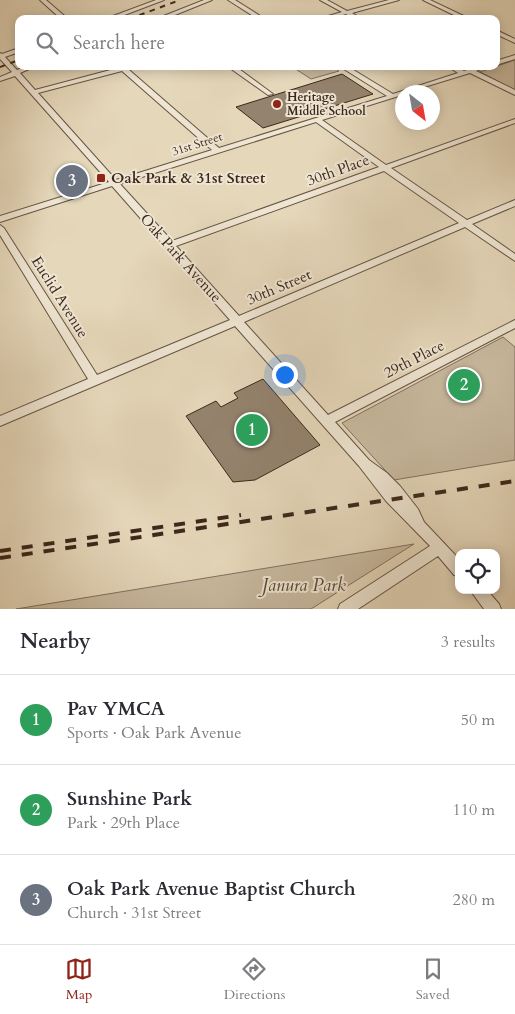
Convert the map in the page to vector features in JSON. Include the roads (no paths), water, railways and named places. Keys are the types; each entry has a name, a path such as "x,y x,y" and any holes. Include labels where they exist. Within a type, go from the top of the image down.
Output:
{"street":[{"path":"43,0 60,15"},
{"path":"137,0 145,6"},
{"path":"119,15 161,0"},
{"path":"169,15 209,0"},
{"path":"231,0 255,15"},
{"path":"323,0 352,15"},
{"path":"335,15 396,0"},
{"path":"426,0 458,15"},
{"path":"500,34 515,40"},
{"path":"0,56 15,51"},
{"name":"Oak Park Avenue","path":"0,56 326,421 362,462 376,482 423,529 455,566"},
{"path":"500,62 515,57"},
{"path":"0,79 23,70"},
{"path":"33,92 114,70"},
{"path":"123,70 218,151"},
{"path":"236,70 270,94"},
{"path":"349,70 392,96"},
{"path":"458,70 464,73"},
{"name":"31st Street","path":"425,85 474,70"},
{"path":"471,71 515,94"},
{"name":"31st Street","path":"0,220 395,95"},
{"path":"317,120 515,258"},
{"name":"30th Place","path":"170,246 515,121"},
{"name":"30th Street","path":"0,421 515,203"},
{"name":"Euclid Avenue","path":"0,228 95,381"},
{"name":"29th Place","path":"326,421 515,324"},
{"path":"345,609 439,548"},
{"path":"481,594 494,609"}],"railway":[{"path":"140,15 180,0"},
{"path":"0,67 15,61"},
{"path":"0,558 515,481"},
{"path":"0,551 241,515"}],"place":[{"name":"Heritage Middle School","path":"277,104"},
{"name":"Oak Park & 31st Street","path":"101,178"},
{"name":"Oak Park Avenue Baptist Church","path":"72,181"},
{"name":"Sunshine Park","path":"464,385"},
{"name":"Pav YMCA","path":"252,430"}],"park label":[{"name":"Janura Park","path":"304,585"}]}
